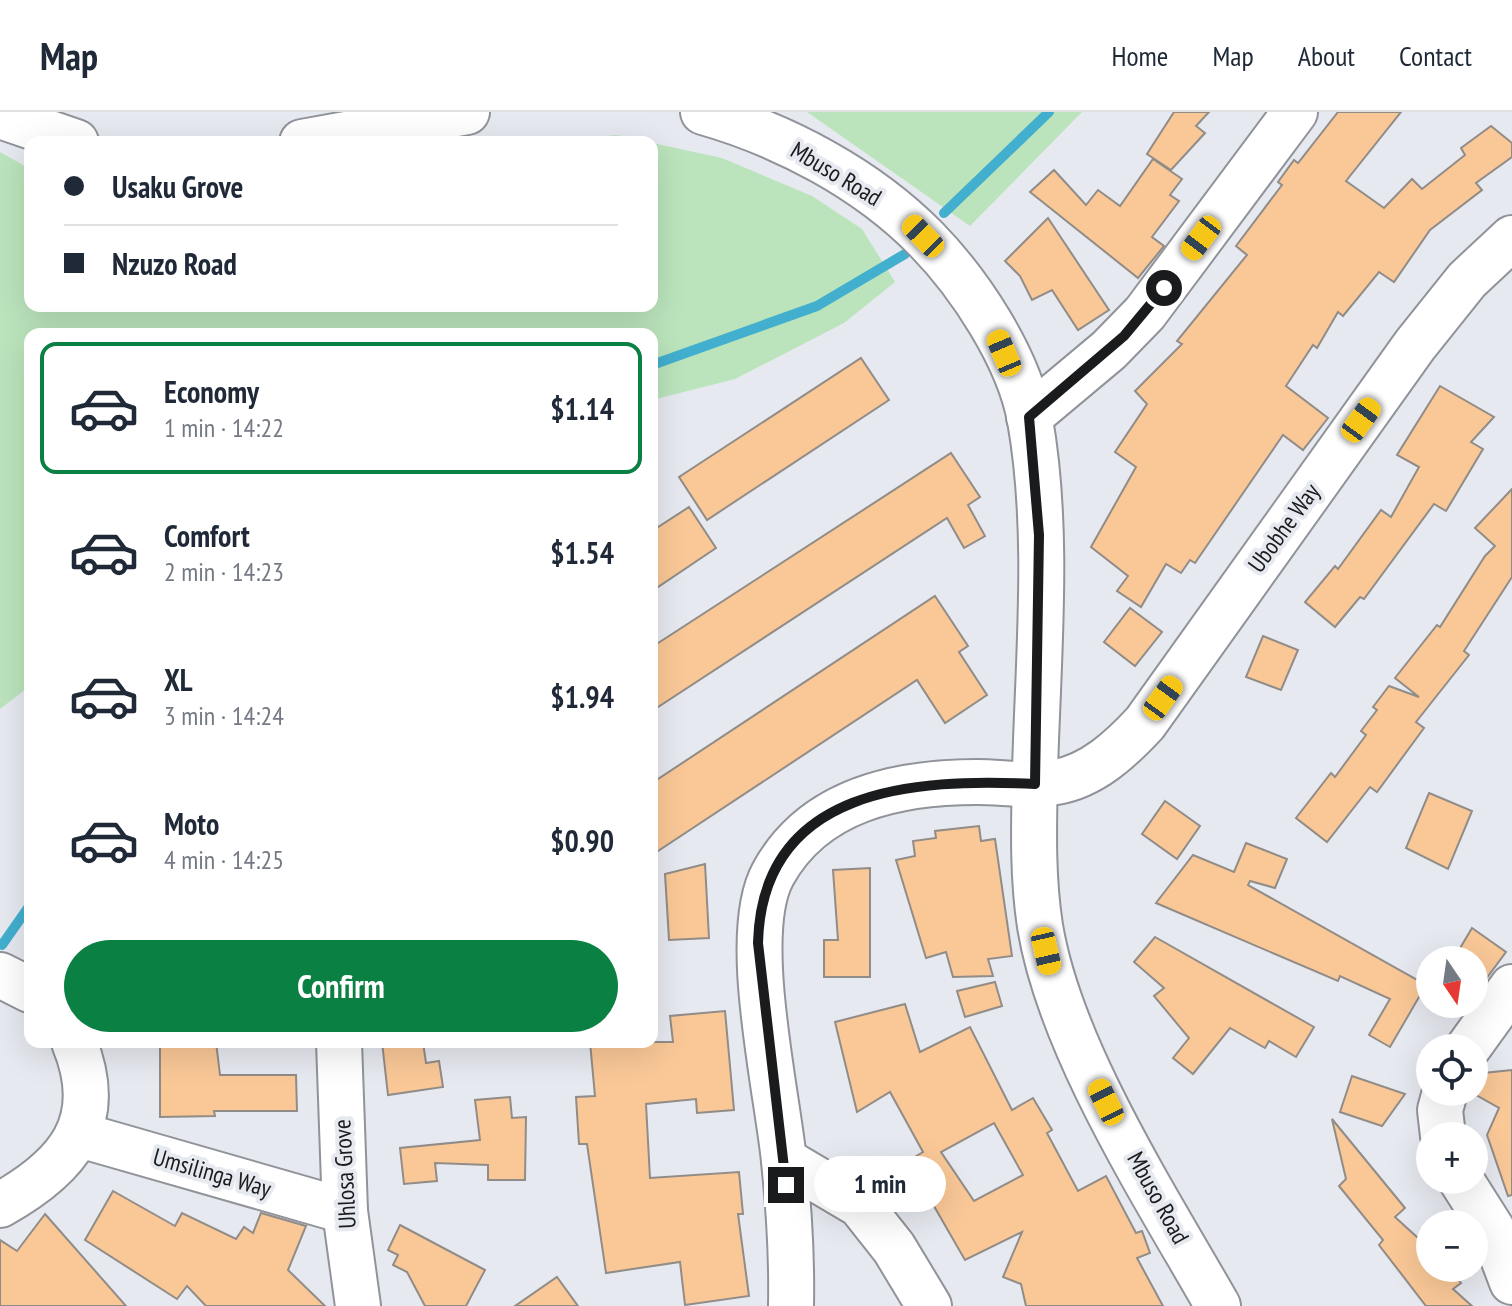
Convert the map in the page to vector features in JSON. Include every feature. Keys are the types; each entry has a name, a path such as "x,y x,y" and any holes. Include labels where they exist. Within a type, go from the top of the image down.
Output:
{"street":[{"path":"335,136 467,112"},
{"name":"Mbuso Road","path":"703,112 733,120 793,146 858,183 906,218 969,288 996,332 1029,417 1039,535 1034,879 1051,975 1072,1031 1106,1102 1218,1306"},
{"path":"1029,417 1109,350 1145,313 1295,112"},
{"path":"0,116 58,136"},
{"name":"Ubobhe Way","path":"791,1306 792,1259 784,1160 758,943 763,899 772,875 788,850 809,829 863,796 962,782 1057,782 1094,767 1126,744 1145,723 1415,345 1467,280 1512,238"},
{"path":"0,975 24,987"},
{"path":"1478,1034 1512,987"},
{"path":"0,1205 52,1170 80,1135 86,1081 76,1048"},
{"name":"Uhlosa Grove","path":"339,1048 345,1211 358,1306"},
{"name":"Umsilinga Way","path":"80,1135 345,1211"},
{"path":"784,1160 860,1205 894,1248 929,1306"},
{"path":"1470,1194 1492,1229 1512,1282"}],"green space":[{"path":"807,112 1082,112 970,226"},
{"path":"658,144 722,158 812,196 862,229 895,282 844,323 735,379 658,398 658,328 24,328 24,691 0,709 0,152 24,166 24,312 658,312"}],"building":[{"path":"1174,112 1209,112 1196,126 1205,133 1171,170 1147,154"},
{"path":"1338,112 1401,112 1346,181 1384,208 1412,179 1422,189 1465,155 1461,148 1491,126 1512,143 1512,157 1476,183 1482,190 1430,230 1394,282 1379,272 1343,316 1338,312 1317,348 1313,345 1286,386 1328,418 1303,450 1283,435 1195,563 1190,560 1181,573 1166,564 1141,607 1117,591 1128,576 1091,547 1136,467 1115,452 1147,404 1135,391 1182,344 1177,341 1247,255 1236,246 1282,185 1278,182 1294,160 1298,163"},
{"path":"1153,159 1182,179 1170,195 1179,201 1152,237 1164,246 1138,278 1030,192 1054,170 1086,205 1098,190 1120,206"},
{"path":"1048,218 1109,310 1078,330 1052,290 1032,300 1020,276 1005,261"},
{"path":"861,358 889,400 707,520 679,477"},
{"path":"1440,386 1494,417 1471,442 1483,449 1446,511 1434,504 1364,599 1360,597 1335,627 1305,602 1335,566 1338,569 1381,510 1391,517 1419,467 1397,455"},
{"path":"951,453 980,497 968,505 985,536 964,548 947,518 658,707 658,643"},
{"path":"1512,489 1512,577 1464,651 1469,655 1416,722 1424,728 1377,792 1370,787 1327,842 1296,818 1331,773 1335,777 1366,735 1361,731 1377,710 1373,707 1389,686 1419,697 1395,678 1437,625 1440,627 1485,556 1495,546 1475,528"},
{"path":"689,507 716,548 658,587 658,527"},
{"path":"935,596 968,646 959,652 987,695 945,723 917,680 658,851 658,779"},
{"path":"1130,608 1162,632 1135,666 1104,642"},
{"path":"1263,636 1298,650 1281,690 1246,677"},
{"path":"1429,793 1472,811 1448,869 1406,848"},
{"path":"1165,801 1200,826 1177,859 1142,834"},
{"path":"979,826 981,841 995,839 1012,956 988,959 993,976 953,977 946,952 926,958 896,860 915,856 913,841 936,838 935,831"},
{"path":"1246,843 1287,859 1275,888 1250,881 1248,885 1416,979 1416,1002 1390,1047 1369,1035 1390,999 1340,976 1338,981 1156,903 1193,855 1234,872"},
{"path":"705,864 709,938 669,940 665,874"},
{"path":"870,868 870,977 824,977 824,940 838,940 833,870"},
{"path":"1472,928 1506,952 1488,976 1488,946 1461,946"},
{"path":"1155,937 1314,1027 1296,1057 1269,1041 1265,1048 1230,1028 1193,1074 1173,1058 1189,1038 1154,996 1164,988 1134,962"},
{"path":"995,982 1002,1006 965,1017 957,991"},
{"path":"905,1004 920,1052 970,1027 1012,1110 1033,1098 1052,1130 1047,1133 1078,1191 1106,1176 1136,1233 1142,1231 1150,1253 1137,1258 1163,1306 1026,1306 1021,1284 1003,1277 1022,1232 965,1260 908,1161 923,1152 890,1092 857,1112 835,1022","holes":["994,1123 1023,1175 974,1201 941,1152"]},
{"path":"725,1011 734,1110 697,1113 696,1099 646,1104 650,1178 739,1172 743,1214 738,1214 749,1296 685,1305 680,1262 606,1273 587,1144 579,1144 576,1097 595,1096 591,1048 658,1048 658,1042 673,1042 670,1016"},
{"path":"160,1048 217,1048 220,1075 296,1075 297,1111 214,1111 215,1116 160,1117"},
{"path":"383,1048 424,1048 426,1063 439,1061 443,1087 388,1095"},
{"path":"1512,1070 1512,1195 1508,1196 1488,1138 1499,1108 1488,1102 1488,1073"},
{"path":"1352,1076 1405,1094 1382,1126 1340,1112"},
{"path":"510,1097 512,1118 526,1117 525,1180 488,1180 488,1165 435,1163 437,1181 404,1184 400,1148 480,1140 475,1100"},
{"path":"1332,1119 1405,1208 1395,1217 1416,1236 1416,1282 1460,1282 1453,1289 1472,1306 1426,1306 1379,1245 1383,1240 1339,1186 1346,1179"},
{"path":"113,1191 175,1226 182,1213 236,1239 244,1227 253,1233 261,1213 306,1226 288,1270 325,1306 206,1306 187,1286 177,1299 85,1240"},
{"path":"45,1214 126,1306 0,1306 0,1240 17,1251"},
{"path":"400,1225 485,1270 466,1306 425,1306 407,1272 393,1265 398,1255 388,1250"},
{"path":"557,1277 578,1306 515,1306"}],"waterway":[{"path":"944,213 1049,112"},
{"path":"658,363 817,306 905,254"},
{"path":"2,945 24,914"}],"route":[{"path":"786,1185 758,943 758,919 772,875 788,850 809,829 836,809 863,796 962,782 1035,784 1039,535 1029,417 1124,336 1164,288"}]}
